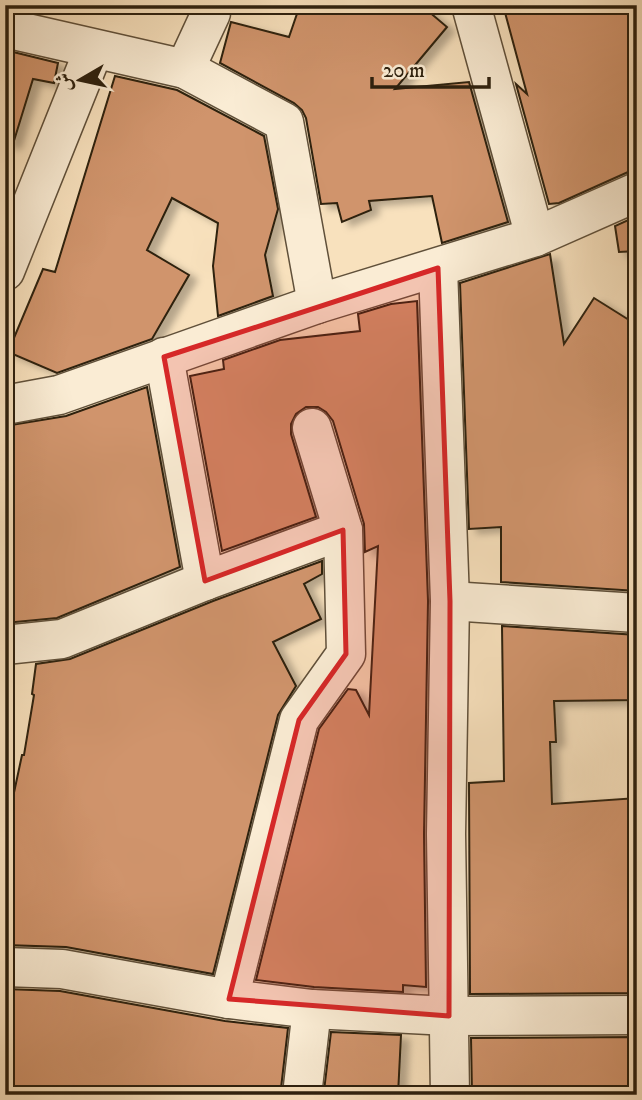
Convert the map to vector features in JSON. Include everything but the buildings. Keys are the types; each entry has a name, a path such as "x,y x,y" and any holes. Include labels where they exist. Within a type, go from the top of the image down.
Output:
{"street":[{"path":"185,69 211,13 211,5"},
{"path":"471,5 535,237"},
{"path":"14,21 94,49 185,69 284,122 317,304"},
{"path":"5,271 94,49"},
{"path":"5,405 59,395 317,304 535,237 637,192"},
{"path":"438,268 450,601 446,834 450,1095"},
{"path":"164,357 205,581"},
{"path":"229,999 299,720 346,654 342,530 312,428"},
{"path":"5,645 62,639 205,581 342,530"},
{"path":"450,601 637,613"},
{"path":"5,967 62,969 229,999 312,1009 449,1016 637,1015"},
{"path":"302,1095 312,1009"}],"highlighted area":[{"path":"438,268 450,601 449,1016 229,999 299,720 346,654 343,530 205,581 164,357"}]}
